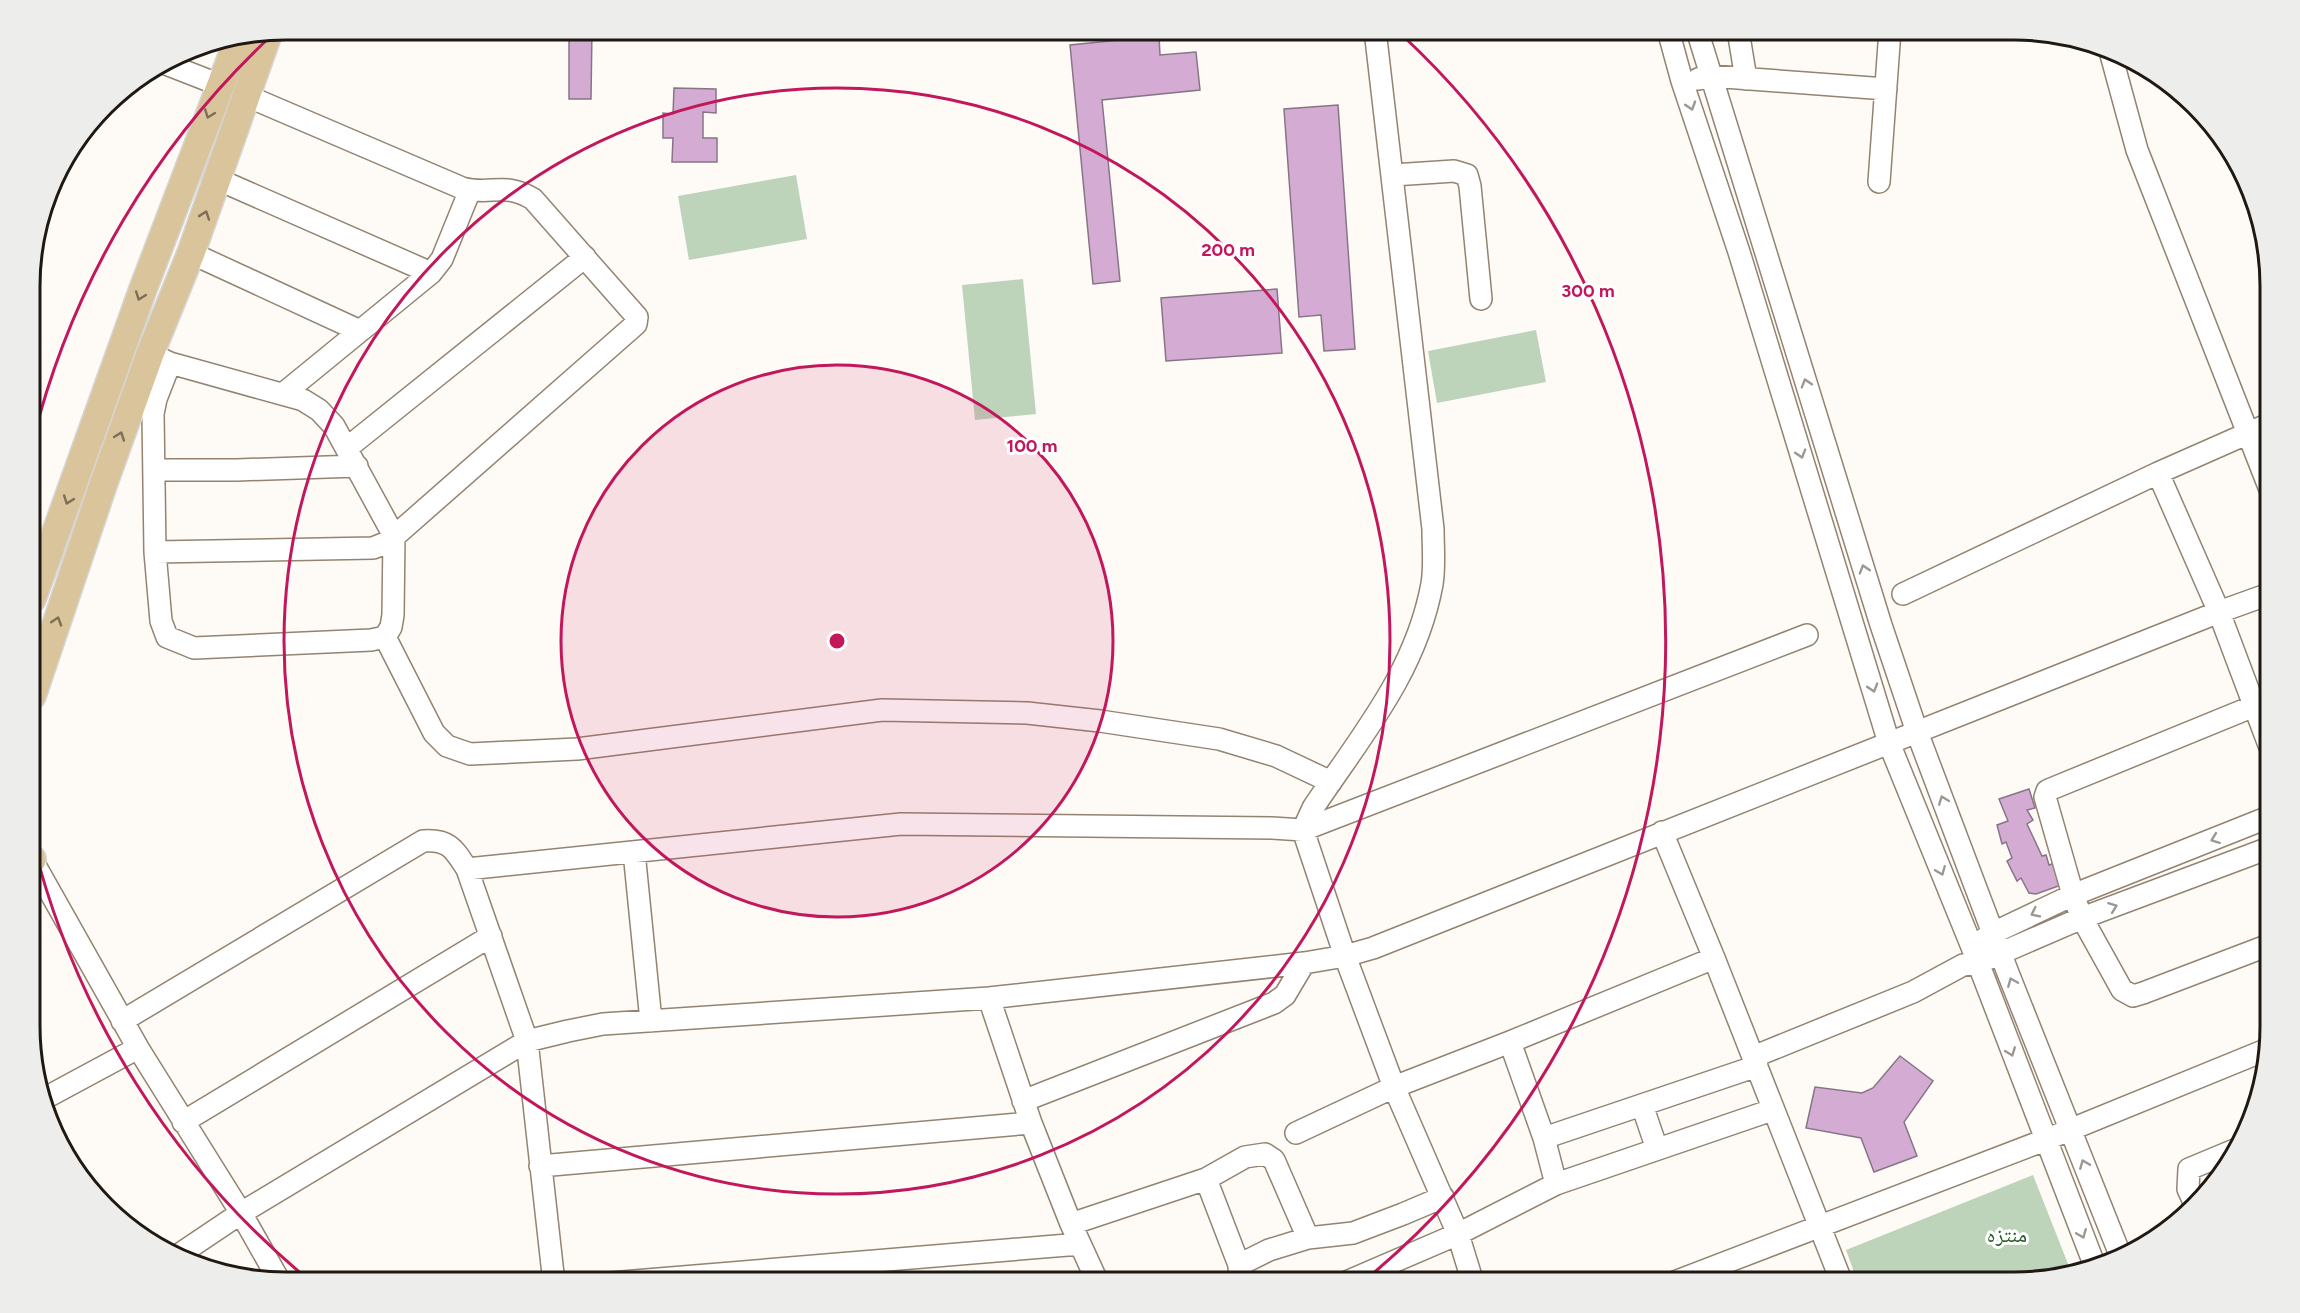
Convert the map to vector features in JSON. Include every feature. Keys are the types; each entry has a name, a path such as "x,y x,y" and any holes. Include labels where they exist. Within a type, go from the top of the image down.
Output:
{"main road":[{"path":"40,672 102,488 160,359 191,253 265,42"},
{"path":"40,577 143,289 236,46"}],"street":[{"path":"1376,40 1433,529 1432,582 1422,626 1404,669 1313,808 1303,830 1345,956 1394,1087 1443,1197 1470,1272"},
{"path":"1671,40 1889,743 1971,958 2092,1259"},
{"path":"1700,40 1881,625 1917,732 2000,953 2118,1249"},
{"path":"1740,40 1746,79"},
{"path":"1879,182 1889,40"},
{"path":"2113,62 2137,150 2260,464"},
{"path":"175,68 220,85"},
{"path":"1682,81 1711,76 1886,89"},
{"path":"155,552 374,548 388,542 636,324 637,317 633,311 533,199 512,189 470,190 247,96"},
{"path":"1393,175 1454,171 1467,175 1481,299"},
{"path":"217,179 431,273"},
{"path":"283,394 431,273 442,259 470,190"},
{"path":"191,253 360,331"},
{"path":"154,470 237,470 352,457 585,257"},
{"path":"160,359 303,400 319,410 334,426 394,536 393,615 386,637 371,640 194,648 167,637 161,621 155,552 153,414 160,359"},
{"path":"1904,594 2158,473 2260,428"},
{"path":"2158,473 2219,612 2260,721"},
{"path":"185,1250 241,1214 527,1041 603,1024 989,998 1304,963 1345,956 1373,948 2260,598"},
{"path":"467,869 901,824 1303,830 1807,635"},
{"path":"386,637 434,733 447,746 470,754 577,749 882,710 1027,713 1100,721 1219,739 1276,756 1331,782"},
{"path":"2254,706 2048,790 2045,797 2073,895 2082,918 2118,985 2127,995 2133,996 2260,949"},
{"path":"1544,1138 1642,1105 1755,1062 1913,992 1971,958 1993,933 2073,895 2260,821"},
{"path":"1662,832 1714,957 1772,1110 1838,1272"},
{"path":"122,1021 423,841 436,840 448,844 467,869 527,1041 553,1272"},
{"path":"634,852 651,1021"},
{"path":"1971,958 2000,953 2082,918 2260,852"},
{"path":"40,875 122,1021 274,1272"},
{"path":"40,900 71,931"},
{"path":"183,1122 491,936"},
{"path":"1296,1133 1394,1087 1510,1042 1714,957"},
{"path":"1023,1101 1275,1003 1285,995 1304,963"},
{"path":"989,998 1031,1123 1071,1224 1093,1272"},
{"path":"1510,1042 1544,1138 1556,1184"},
{"path":"51,1095 138,1048"},
{"path":"1700,1272 2045,1140 2069,1128 2258,1053"},
{"path":"1642,1105 1657,1149"},
{"path":"1370,1272 1458,1234 1556,1184 1772,1110"},
{"path":"540,1166 1031,1123"},
{"path":"1071,1224 1206,1179 1245,1157 1265,1154 1274,1160 1308,1238"},
{"path":"2191,1196 2188,1189 2189,1169 2223,1155"},
{"path":"1206,1179 1238,1272"},
{"path":"1242,1272 1269,1250 1308,1238 1353,1233 1443,1197"},
{"path":"743,1272 1080,1244"}],"green space":[{"path":"796,175 807,239 689,260 678,196"},
{"path":"1023,279 1036,414 975,420 962,285"},
{"path":"1536,330 1546,382 1437,403 1428,351"},
{"name":"منتزه","path":"2033,1175 2069,1266 2029,1272 1854,1272 1846,1250"}],"building":[{"path":"569,40 592,40 591,99 569,99"},
{"path":"1119,40 1159,40 1160,55 1196,52 1200,90 1102,100 1120,281 1093,284 1070,45"},
{"path":"674,88 716,89 716,113 703,112 703,138 717,138 717,162 672,162 673,138 663,138 663,113 673,114"},
{"path":"1338,105 1355,349 1324,351 1321,315 1299,317 1284,109"},
{"path":"1277,289 1282,353 1166,361 1161,298"},
{"path":"2029,789 2035,808 2027,810 2033,820 2027,824 2042,856 2046,855 2049,865 2058,862 2064,884 2036,894 2029,893 2021,878 2017,881 2007,861 2012,858 2006,842 2002,844 1997,825 2008,821 1999,799"},
{"path":"1900,1056 1933,1081 1904,1122 1917,1156 1874,1172 1861,1138 1806,1128 1815,1087 1862,1093 1873,1088"}]}
